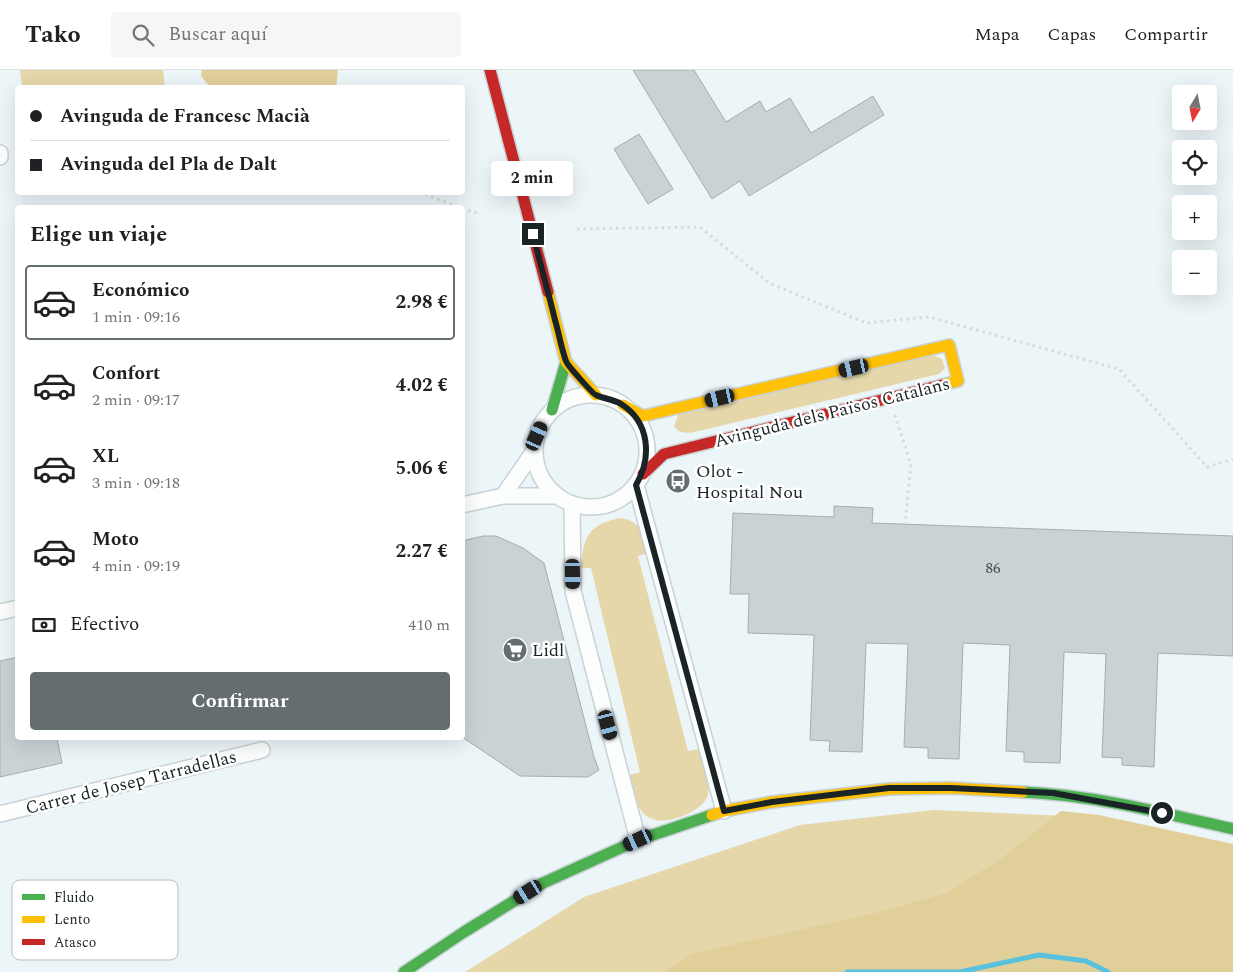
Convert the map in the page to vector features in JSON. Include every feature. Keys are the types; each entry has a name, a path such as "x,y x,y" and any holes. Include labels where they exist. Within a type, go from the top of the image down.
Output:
{"street":[{"path":"490,70 566,362 596,395"},
{"name":"Avinguda dels Països Catalans","path":"623,405 643,416 949,346 958,381 664,454 640,480"},
{"path":"552,410 572,398 596,395 623,405 634,416 643,429 647,444 647,459 640,480 628,494 618,501 603,507 587,508 572,504 556,496 544,483 537,468 534,450 540,429 552,410 566,362"},
{"path":"503,496 534,450"},
{"path":"640,480 724,811"},
{"path":"465,504 503,496 556,496"},
{"path":"572,504 573,591 638,840"},
{"path":"0,612 15,609"},
{"name":"Carrer de Josep Tarradellas","path":"0,814 262,750"},
{"path":"404,972 543,883 638,840 724,811 772,802 889,788 951,788 1053,793 1126,806 1233,829"}],"path":[{"path":"428,195 454,205"},
{"path":"465,209 480,214"},
{"path":"577,229 700,227 770,283 866,323 929,317 1119,369 1208,467 1233,459"},
{"path":"890,398 911,464 905,524"}],"shaded area":[{"path":"20,70 163,70 165,85 22,85"},
{"path":"202,70 338,70 336,85 208,85 201,76"},
{"path":"933,355 942,359 945,368 939,374 690,433 680,432 674,427 678,415"},
{"path":"619,518 627,519 637,525 644,540 648,553 638,556 688,751 699,749 708,784 706,800 701,805 678,818 669,820 656,820 645,815 636,802 630,775 640,772 591,568 580,568 589,534 600,525"},
{"path":"934,810 1068,816 1233,972 465,972 584,897 800,825"},
{"path":"1061,811 1099,815 1233,844 1233,972 664,972 691,954 875,913 947,893 1002,858"}],"building":[{"path":"633,70 694,70 726,122 760,101 766,112 790,98 811,133 873,96 884,115 749,196 740,181 712,199"},
{"path":"639,134 673,189 648,204 614,149"},
{"path":"834,506 873,508 872,523 1233,536 1233,656 1158,653 1154,767 1122,765 1122,758 1102,757 1106,654 1064,652 1060,763 1024,762 1024,752 1006,751 1010,645 963,643 959,759 928,758 928,748 904,747 908,644 866,643 862,752 829,751 830,741 810,740 814,635 748,633 749,594 730,594 733,513 834,517"},
{"name":"Lidl","path":"483,536 496,536 523,548 544,563 599,770 588,777 520,776 465,739 465,540"},
{"path":"15,658 15,740 57,740 62,763 0,777 0,661"}],"waterway":[{"path":"847,972 960,972 1039,955 1086,961 1108,972"}],"traffic: fast":[{"path":"552,410 566,362"},
{"path":"1023,792 1102,801 1233,829"},
{"path":"404,972 543,883 638,840 712,815"}],"traffic: slow":[{"path":"548,292 566,362 596,395"},
{"path":"623,405 643,416 949,345 958,381 942,385"},
{"path":"712,815 772,802 889,789 951,788 1023,792"}],"traffic: jam":[{"path":"490,70 548,292"},
{"path":"643,474 664,454 942,385"}],"place":[{"name":"Olot - Hospital Nou","path":"678,481"},
{"name":"Lidl","path":"515,650"}],"route":[{"path":"533,234 566,362 596,395 614,400 623,405 643,429 647,444 647,459 643,474 636,485 724,811 772,802 889,788 951,788 1053,793 1162,813"}]}
